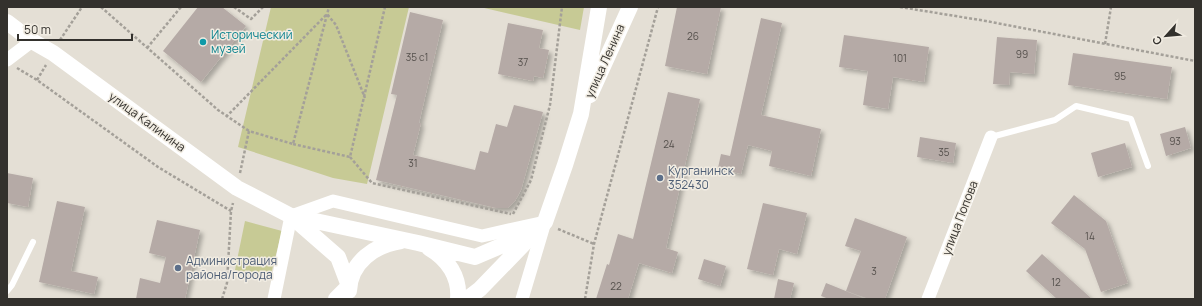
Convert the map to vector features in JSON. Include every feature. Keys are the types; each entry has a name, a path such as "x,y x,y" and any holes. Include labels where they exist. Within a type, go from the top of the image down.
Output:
{"street":[{"name":"улица Ленина","path":"522,299 545,222 566,165 581,114 599,7"},
{"name":"улица Ленина","path":"581,114 630,7"},
{"name":"улица Калинина","path":"7,22 32,41 53,53 237,188 291,216 338,257 349,292"},
{"path":"10,63 32,41"},
{"name":"улица Попова","path":"928,299 991,137"},
{"path":"274,299 291,216 333,201 482,236 545,222"},
{"name":"улица Калинина","path":"291,216 418,243"},
{"name":"улица Ленина","path":"467,299 480,289 545,222"},
{"path":"336,299 349,292 354,272 362,259 374,250 388,243 403,241 418,243 475,257 503,245 545,222"},
{"path":"418,243 431,248 442,256 450,267 456,279 459,293 458,299"}],"lane":[{"path":"991,137 1055,120 1076,106 1131,119 1148,166"},
{"path":"7,291 12,285 34,242"}],"path":[{"path":"101,7 226,117 249,131 293,144 350,157 372,183 519,216"},
{"path":"105,10 108,7"},
{"path":"147,48 181,7"},
{"path":"234,7 251,19 263,7"},
{"path":"293,144 329,7"},
{"path":"350,157 365,98 385,7"},
{"path":"513,215 532,180 550,105 562,7"},
{"path":"585,299 594,244 658,7"},
{"path":"900,7 986,21 1195,62"},
{"path":"1105,44 1110,7"},
{"path":"226,117 326,14"},
{"path":"326,14 336,25 365,98"},
{"path":"10,63 37,80 158,166 231,212"},
{"path":"222,299 227,283 231,212 249,131"},
{"path":"545,222 594,244"}],"green space":[{"path":"271,7 409,7 367,184 333,178 238,147"},
{"path":"480,7 584,7 580,30"},
{"path":"245,221 282,231 270,278 235,270"}],"building":[{"path":"198,7 222,7 246,26 201,82 163,51"},
{"path":"677,7 721,7 707,74 665,66"},
{"path":"410,12 443,20 413,155 475,170 480,151 488,153 496,124 507,127 514,105 543,112 521,190 515,201 508,208 496,208 376,180 397,95 391,94"},
{"path":"761,18 782,23 761,115 821,129 811,176 769,166 772,151 748,145 741,174 718,168 721,154 730,156"},
{"path":"508,23 543,30 539,48 549,50 543,78 534,76 533,81 498,74"},
{"path":"844,35 929,47 924,82 893,77 888,109 863,105 868,71 839,67"},
{"path":"997,37 1037,40 1034,74 1010,72 1009,85 993,84"},
{"path":"1073,53 1172,67 1167,99 1068,85"},
{"path":"668,92 700,99 666,248 678,252 672,273 639,263 628,299 596,299 607,264 609,265 618,234 633,239"},
{"path":"1185,127 1191,148 1166,156 1160,134"},
{"path":"920,137 956,143 953,163 917,157"},
{"path":"1125,143 1132,167 1098,177 1091,153"},
{"path":"7,173 33,178 28,207 7,203"},
{"path":"1074,195 1106,221 1128,283 1101,292 1085,249 1051,223"},
{"path":"57,201 85,207 71,271 98,277 94,294 39,282"},
{"path":"763,203 807,213 797,254 779,249 773,275 747,269"},
{"path":"855,218 907,237 885,299 869,299 846,291 861,251 845,246"},
{"name":"Администрация района/города","path":"157,220 200,230 185,299 136,299 140,278 160,283 166,257 149,253"},
{"path":"1042,254 1092,299 1057,299 1026,271"},
{"path":"704,259 726,266 720,286 698,279"},
{"path":"778,279 794,283 790,299 774,299"},
{"path":"826,283 863,299 829,299 821,296"}],"place":[{"name":"Исторический музей","path":"203,42"},
{"name":"Курганинск 352430","path":"660,178"},
{"name":"Администрация района/города","path":"178,268"}]}
